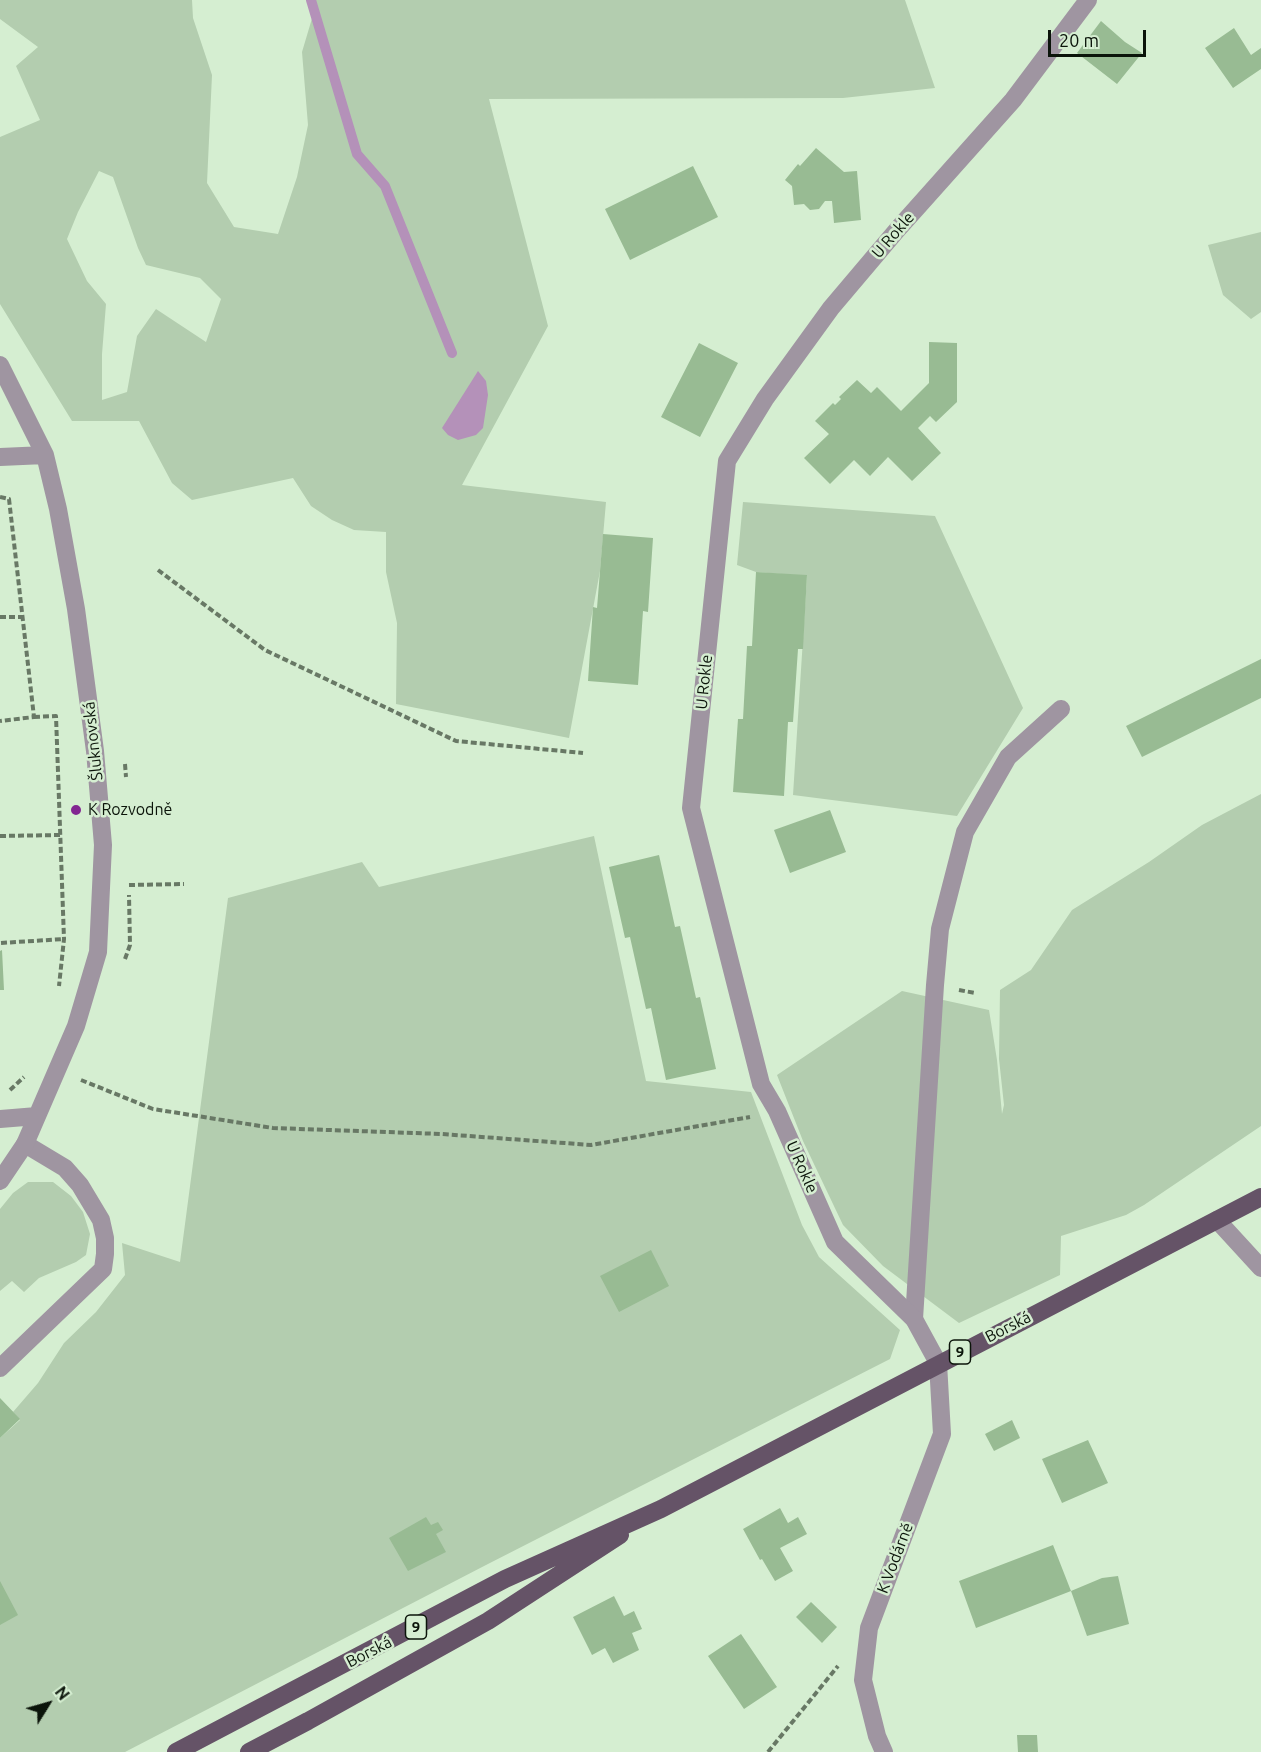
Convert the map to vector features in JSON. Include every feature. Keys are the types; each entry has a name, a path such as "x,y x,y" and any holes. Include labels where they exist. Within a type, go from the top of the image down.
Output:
{"main road":[{"name":"Borská","path":"176,1752 505,1579 661,1509 1261,1197"},
{"name":"Borská","path":"249,1752 488,1621 661,1509"}],"street":[{"name":"U Rokle","path":"938,1364 914,1319 835,1242 777,1111 761,1084 691,808 727,461 765,399 831,308 1013,100 1088,0"},
{"name":"Šluknovská","path":"0,366 45,454 58,509 76,609 95,751 103,845 98,952 76,1026 25,1144 0,1181"},
{"path":"0,457 45,454"},
{"path":"914,1319 934,986 940,929 965,832 1008,757 1061,709"},
{"path":"0,1119 37,1116"},
{"path":"0,1368 103,1269 105,1254 105,1238 101,1220 80,1185 65,1168 25,1144"},
{"path":"1217,1220 1261,1268"},
{"name":"K Vodárně","path":"884,1752 877,1736 863,1680 869,1628 942,1434 938,1364"}],"path":[{"path":"0,497 9,499 34,717"},
{"path":"158,570 265,650 456,741 584,753"},
{"path":"0,617 23,616"},
{"path":"0,722 56,716 64,939 58,992"},
{"path":"0,836 60,836"},
{"path":"129,885 184,884"},
{"path":"2,943 64,939"},
{"path":"12,1090 26,1075"},
{"path":"79,1079 153,1109 273,1128 442,1134 591,1145 777,1111"},
{"path":"768,1752 839,1665"}],"green space":[{"path":"0,0 192,0 193,18 212,75 207,183 234,227 278,234 297,177 308,125 302,52 316,0 905,0 935,88 843,98 489,99 548,326 462,485 606,502 600,571 569,738 396,704 397,623 386,572 386,532 354,530 332,520 311,506 293,478 192,500 172,483 139,421 72,421 0,304 0,137 40,120 16,66 38,47 0,19","holes":["99,171 113,177 146,265 200,278 221,299 206,342 156,309 137,336 127,392 102,400 102,354 106,304 87,281 67,239"]},
{"path":"1261,232 1261,312 1251,319 1223,295 1208,245"},
{"path":"743,502 935,516 1023,708 957,816 793,795 807,576 756,572 737,565"},
{"path":"1261,794 1261,1126 1126,1215 1061,1236 1060,1275 959,1323 883,1266 843,1225 803,1141 777,1075 902,991 989,1010 1002,1114 1004,1105 999,1059 1000,990 1031,970 1072,910 1149,862 1202,825"},
{"path":"594,836 646,1081 751,1092 802,1225 819,1257 900,1330 890,1359 125,1752 0,1752 0,1438 20,1420 13,1412 38,1383 64,1343 96,1312 125,1275 122,1243 180,1262 228,898 362,862 379,887"},
{"path":"28,1182 53,1182 71,1196 83,1212 90,1234 86,1255 76,1262 39,1278 24,1292 12,1281 0,1291 0,1209 13,1193"}],"shaded area":[{"path":"478,371 486,381 488,395 483,428 476,435 458,440 448,435 442,428"}],"building":[{"path":"1101,21 1142,53 1117,84 1077,53"},
{"path":"1234,28 1251,55 1261,48 1261,69 1233,88 1205,48"},
{"path":"816,148 844,172 857,171 861,220 834,223 832,201 825,201 819,209 810,210 804,204 794,205 792,186 785,180"},
{"path":"693,166 718,217 630,260 605,209"},
{"path":"929,342 957,343 957,402 936,422 930,416 918,428 941,453 912,481 888,457 870,476 854,460 830,484 804,458 829,434 815,421 833,403 835,405 841,399 839,397 857,380 871,393 877,387 901,411 929,383"},
{"path":"699,343 738,363 700,437 661,417"},
{"path":"603,534 653,538 648,612 643,611 638,685 588,681 593,607 597,608"},
{"path":"756,572 807,575 803,649 798,649 793,722 788,722 784,796 733,792 738,719 743,719 747,646 752,646"},
{"path":"1261,659 1261,698 1142,757 1126,726"},
{"path":"830,810 846,852 790,873 774,830"},
{"path":"659,855 675,927 680,926 696,998 700,997 716,1069 666,1080 651,1008 646,1009 630,937 625,938 609,867"},
{"path":"2,950 4,990 0,990 0,951"},
{"path":"651,1250 669,1286 619,1312 600,1276"},
{"path":"0,1398 20,1419 0,1438"},
{"path":"1012,1420 1020,1438 994,1451 985,1434"},
{"path":"1088,1440 1108,1483 1062,1503 1042,1459"},
{"path":"780,1508 788,1523 798,1517 807,1534 780,1548 793,1571 775,1581 743,1529"},
{"path":"426,1517 431,1525 438,1522 443,1530 436,1534 446,1552 408,1571 389,1538"},
{"path":"1053,1545 1071,1591 976,1628 959,1581"},
{"path":"1118,1576 1129,1624 1087,1636 1071,1591 1102,1578"},
{"path":"0,1581 18,1615 0,1625"},
{"path":"614,1596 624,1616 634,1611 642,1629 632,1633 639,1650 613,1663 605,1648 592,1655 573,1617"},
{"path":"811,1602 837,1627 822,1643 796,1617"},
{"path":"741,1634 777,1687 744,1709 708,1656"},
{"path":"1017,1735 1037,1735 1038,1752 1018,1752"}],"waterway":[{"path":"311,0 357,154 385,186 452,353"}],"place":[{"name":"K Rozvodně","path":"76,810"}]}
